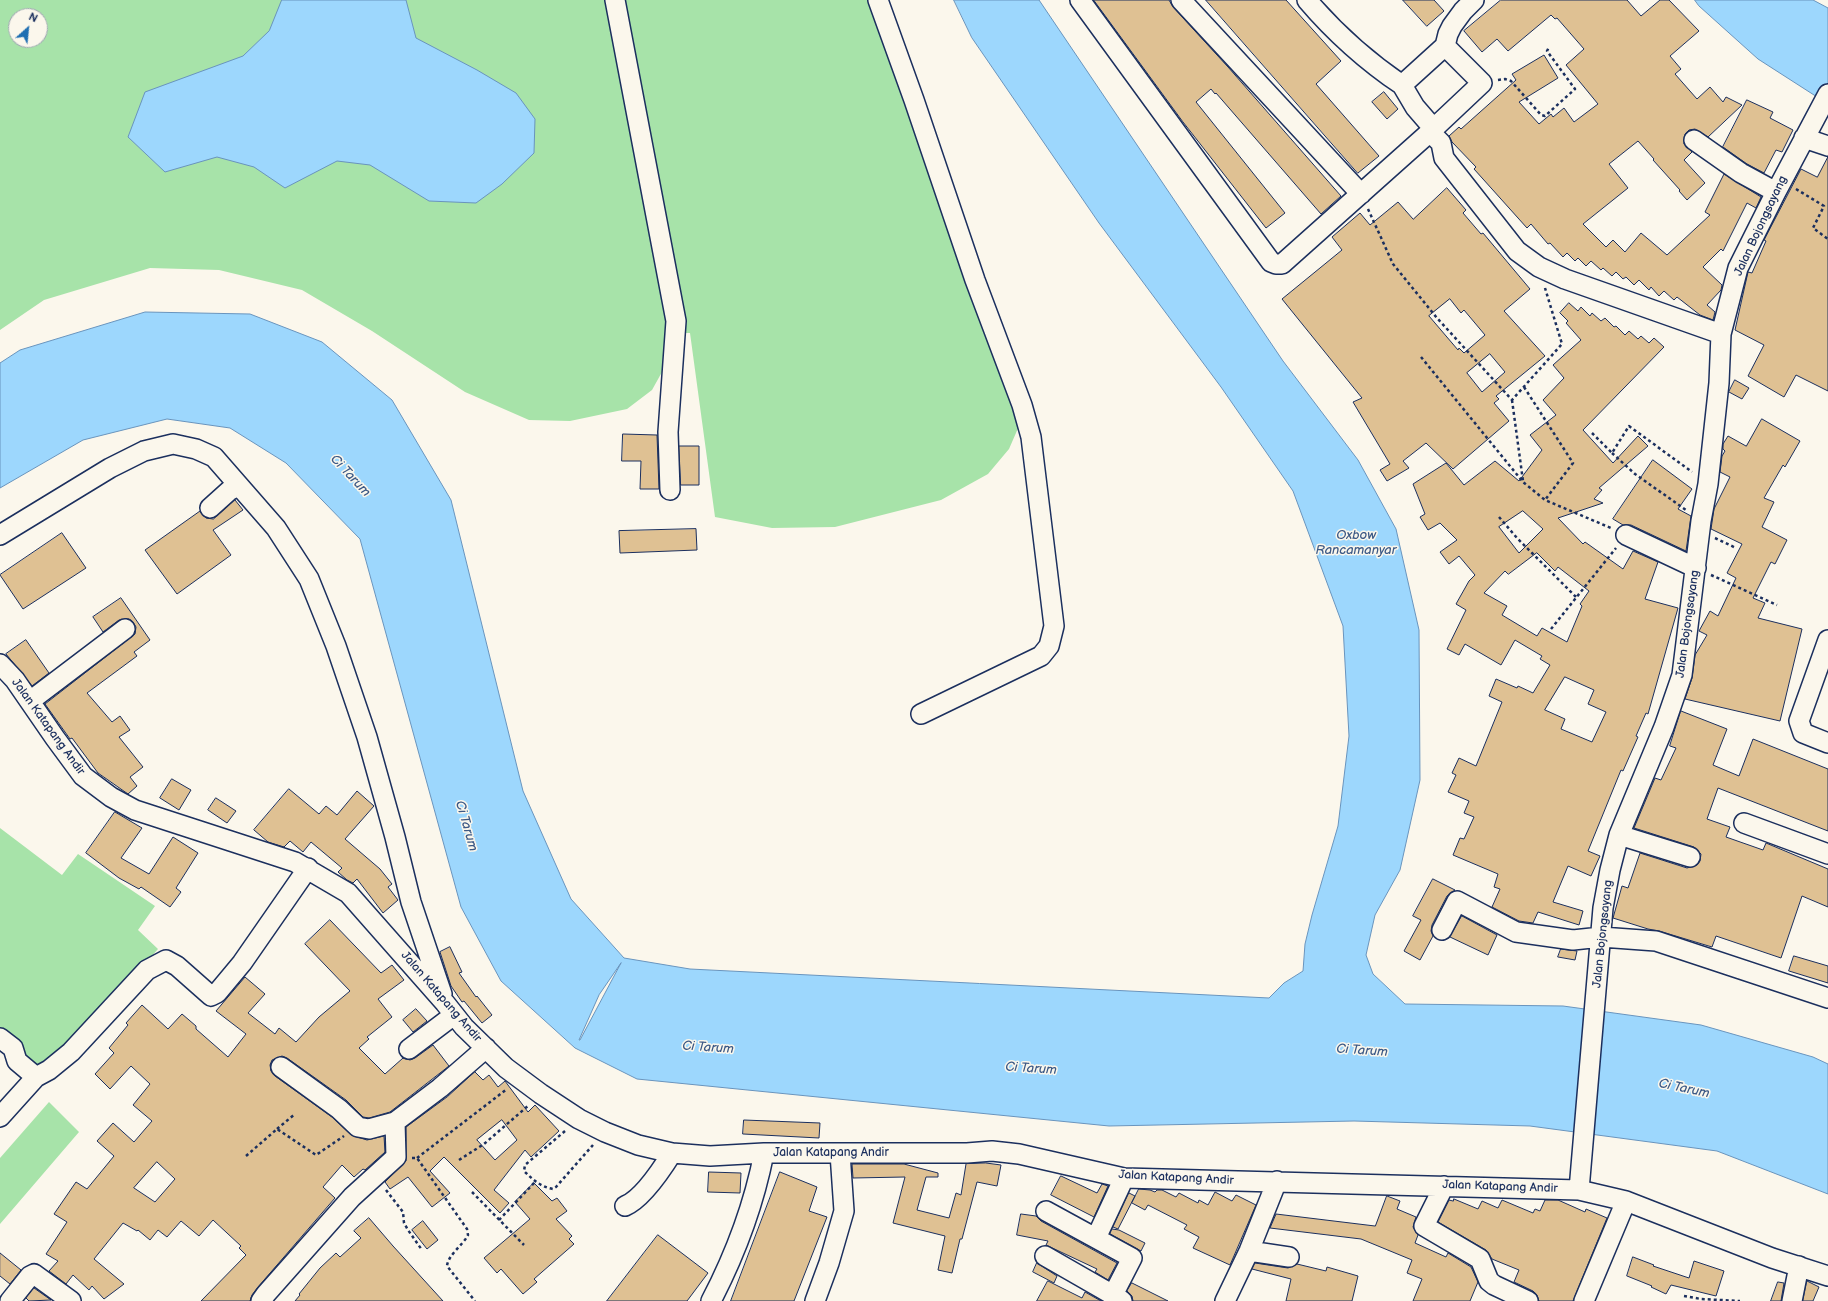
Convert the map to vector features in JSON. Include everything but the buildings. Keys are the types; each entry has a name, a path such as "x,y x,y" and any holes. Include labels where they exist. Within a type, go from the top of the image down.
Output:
{"street":[{"path":"615,0 676,321 668,432 670,490"},
{"path":"878,0 914,100 975,280 1022,405 1031,437 1054,626 1049,646 1041,656 921,714"},
{"path":"1080,0 1271,262 1276,264 1282,264 1428,134 1482,83 1445,46"},
{"path":"1181,0 1361,194"},
{"path":"1307,0 1335,32 1356,51 1378,69 1402,85 1428,134 1441,143 1444,158 1517,251 1539,268 1565,279 1721,334"},
{"path":"1402,85 1445,46 1448,34 1463,4"},
{"name":"Jalan Bojongsayang","path":"1579,1190 1603,908 1619,835 1664,726 1682,675 1701,526 1708,484 1719,383 1721,334 1738,268 1778,187 1828,94"},
{"path":"1806,135 1828,146"},
{"path":"1694,140 1741,173 1778,187"},
{"path":"0,535 110,468 144,451 173,444 196,449 214,457 276,528 308,579 336,646 369,744 395,837 410,902 449,1009 409,1049"},
{"path":"210,508 230,490 239,486"},
{"path":"1626,535 1696,568"},
{"path":"30,701 125,629"},
{"path":"1828,640 1799,721 1803,733 1828,743"},
{"name":"Jalan Katapang Andir","path":"0,664 15,680 83,776 111,797 135,810 169,822 269,852 308,868 348,893 449,1009 506,1068 541,1094 579,1118 605,1132 638,1145 672,1153 710,1156 764,1153 992,1151 1046,1159 1124,1178 1579,1190 1626,1201 1772,1258 1828,1276"},
{"path":"1744,823 1828,854"},
{"path":"1619,835 1690,858"},
{"path":"0,1117 36,1076 49,1070 71,1052 147,970 166,960 177,966 211,996 217,993 242,963 308,868"},
{"path":"1442,930 1458,901 1516,932 1573,940 1601,937 1656,941 1828,998"},
{"path":"0,1038 13,1048 17,1060 36,1076"},
{"path":"281,1067 339,1110 358,1127 368,1129 395,1122 440,1088 486,1048"},
{"path":"262,1301 266,1294 314,1237 352,1197 396,1157 395,1122"},
{"path":"625,1206 634,1201 672,1153"},
{"path":"711,1301 728,1269 759,1178 764,1153"},
{"path":"815,1301 829,1264 844,1211 840,1153"},
{"path":"1096,1238 1124,1178"},
{"path":"1225,1301 1249,1251 1276,1181"},
{"path":"1444,1186 1424,1226 1480,1259 1489,1281 1494,1285 1528,1301"},
{"path":"1584,1301 1626,1201"},
{"path":"1045,1256 1108,1296 1132,1258 1046,1211"},
{"path":"1249,1251 1289,1257"},
{"path":"1792,1301 1799,1266"},
{"path":"10,1301 30,1276 34,1274 71,1301"}],"path":[{"path":"1482,83 1505,79 1511,81 1541,115 1545,116 1575,89 1547,52 1549,47"},
{"path":"1778,187 1823,204 1824,206 1813,228 1828,239"},
{"path":"1361,194 1393,264 1437,318 1512,400 1523,482"},
{"path":"1512,400 1562,344 1539,268"},
{"path":"1420,357 1523,482 1545,500 1626,535 1551,629"},
{"path":"1524,387 1574,463 1545,500"},
{"path":"1612,454 1629,426 1708,484"},
{"path":"1592,433 1612,454 1635,474 1701,526 1736,548"},
{"path":"1499,517 1517,538 1577,598"},
{"path":"1696,568 1777,605"},
{"path":"396,1157 417,1158 520,1079"},
{"path":"459,1160 484,1144 541,1094"},
{"path":"246,1156 295,1114"},
{"path":"579,1118 525,1166 524,1171 535,1182 549,1188 556,1187 605,1132"},
{"path":"277,1129 316,1155 358,1127"},
{"path":"417,1158 467,1229 468,1235 449,1260 447,1266 475,1301"},
{"path":"376,1176 403,1212 404,1223 422,1250"},
{"path":"499,1220 535,1182"},
{"path":"472,1192 524,1245"},
{"path":"1684,1296 1701,1299 1740,1301"}],"green space":[{"path":"0,0 876,0 1020,410 1019,426 1009,449 988,474 941,500 835,527 772,528 715,517 690,333 681,333 669,345 662,372 652,390 627,409 570,421 529,420 465,392 372,331 302,290 219,270 150,268 44,300 0,330"},
{"path":"0,828 62,875 78,854 155,906 138,930 158,949 68,1050 40,1070 0,1043"},
{"path":"49,1102 79,1132 0,1224 0,1158"}],"water":[{"path":"282,0 406,0 416,38 477,70 516,93 535,119 534,153 502,184 476,203 429,201 370,165 337,161 285,188 254,167 217,157 165,172 128,137 145,92 243,56 269,31"},
{"path":"954,0 1039,0 1283,361 1358,460 1396,529 1419,630 1420,780 1400,870 1375,915 1366,955 1373,974 1405,1004 1563,1006 1701,1025 1813,1057 1828,1064 1828,1194 1717,1151 1530,1126 1354,1121 1109,1126 637,1079 575,1048 501,981 461,907 360,539 286,463 230,428 167,419 83,440 0,488 0,363 20,350 145,312 250,314 322,342 392,400 451,500 523,791 571,899 624,958 690,969 1269,998 1284,983 1303,971 1305,944 1312,915 1338,826 1349,736 1343,626 1293,491 1221,387 1099,223 972,38","holes":["621,963 580,1040 599,995"]},
{"path":"1695,0 1813,0 1828,8 1828,104 1758,59 1699,6"}],"water label":[{"name":"Ci Tarum","path":"350,476"},
{"name":"Oxbow Rancamanyar","path":"1356,544"},
{"name":"Ci Tarum","path":"466,826"},
{"name":"Ci Tarum","path":"708,1048"},
{"name":"Ci Tarum","path":"1362,1051"},
{"name":"Ci Tarum","path":"1031,1069"},
{"name":"Ci Tarum","path":"1684,1089"}]}
